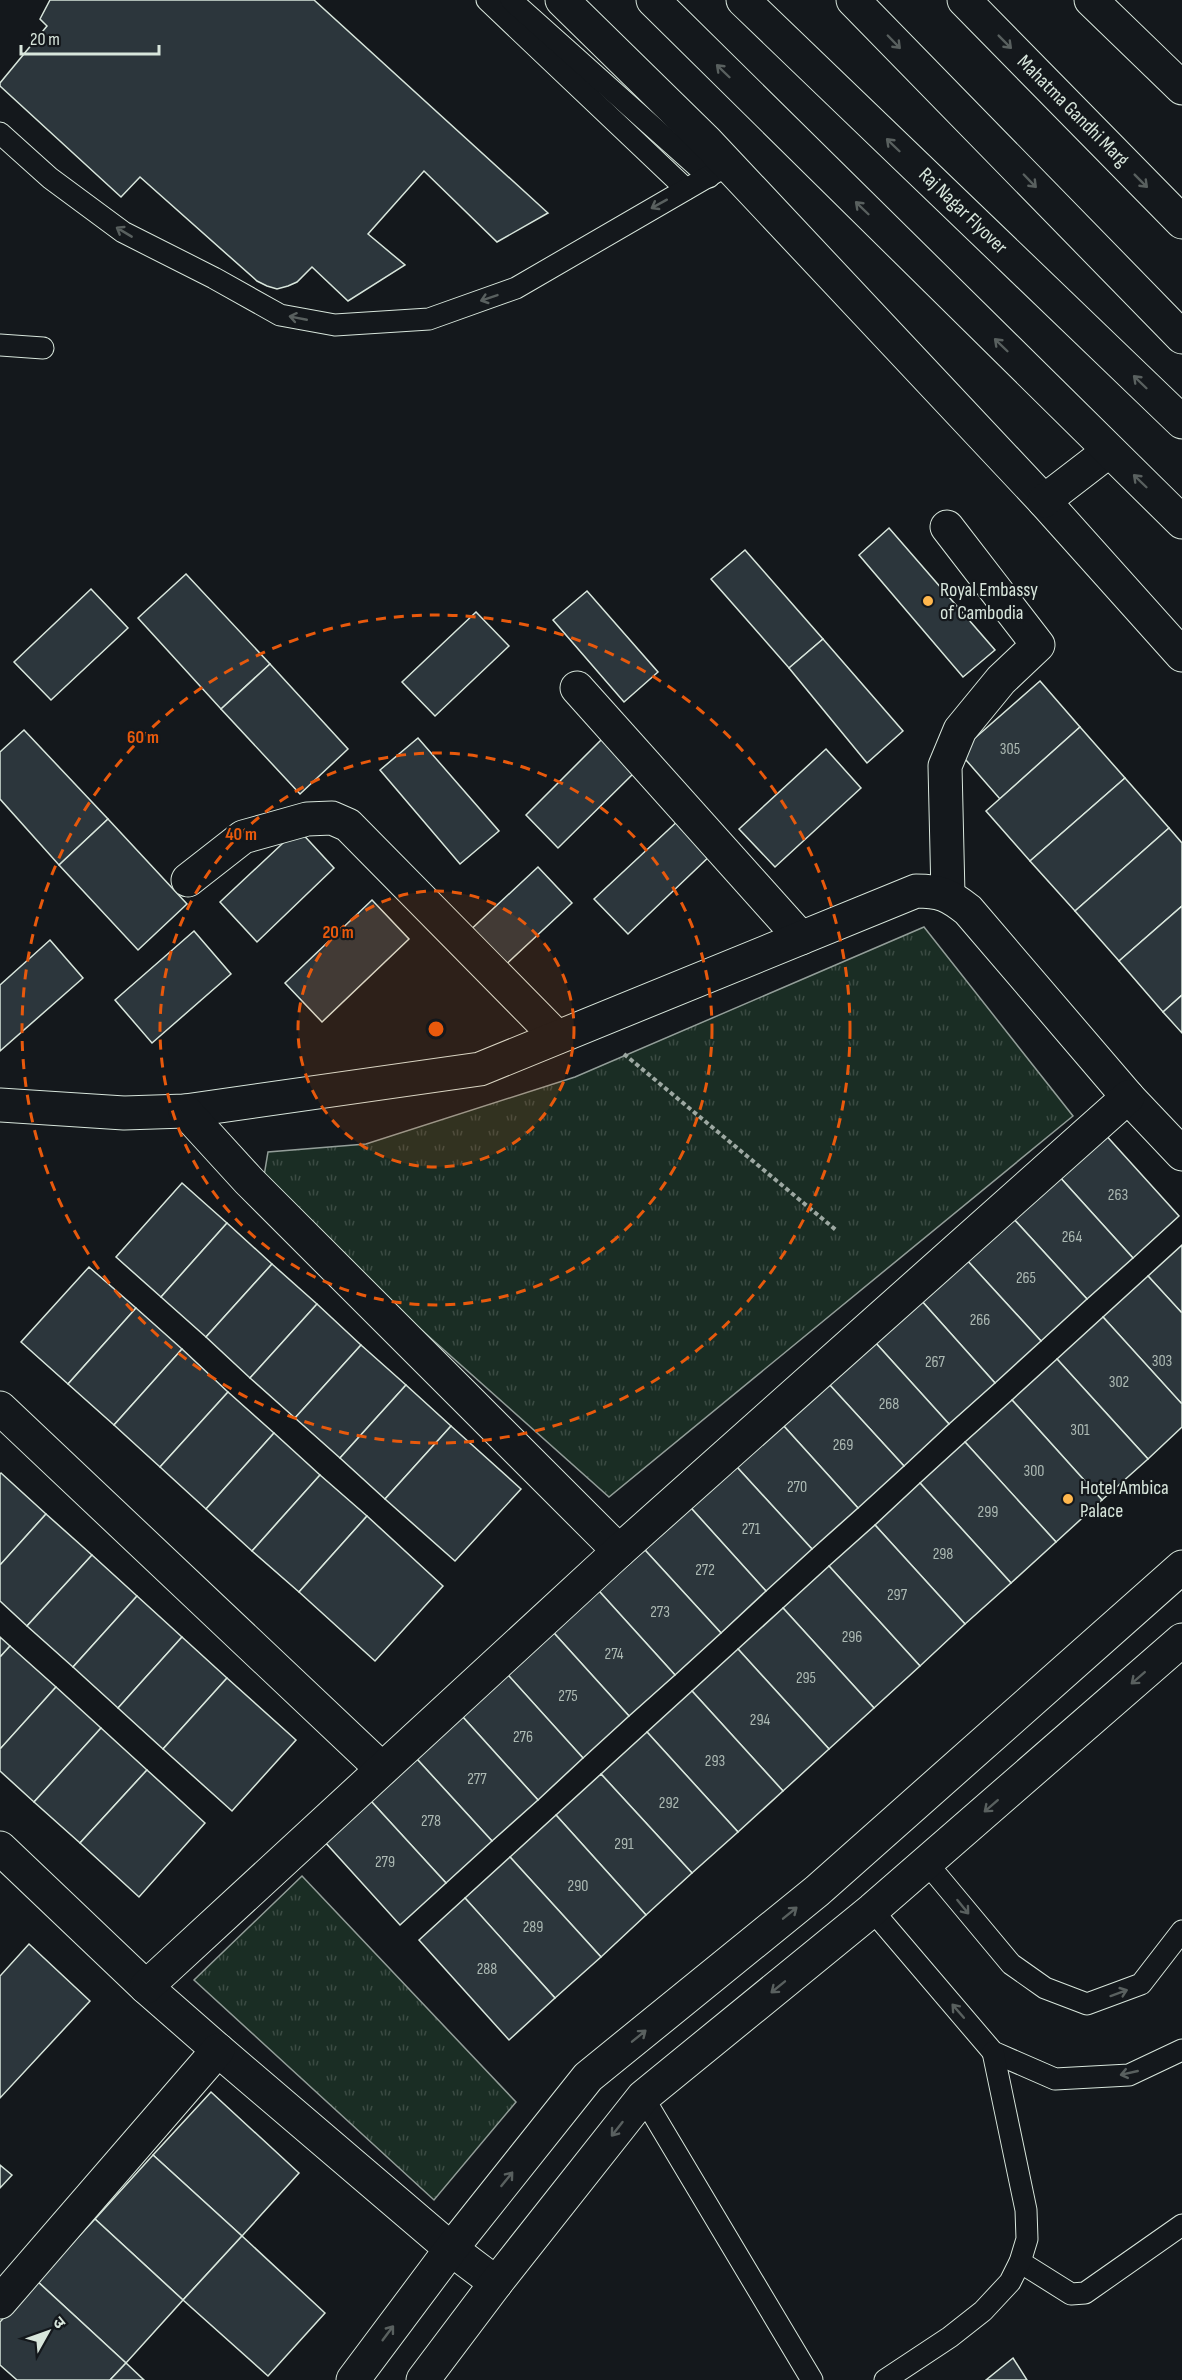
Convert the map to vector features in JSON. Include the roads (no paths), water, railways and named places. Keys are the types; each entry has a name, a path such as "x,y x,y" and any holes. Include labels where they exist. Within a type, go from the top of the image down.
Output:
{"street":[{"path":"562,0 718,171 1044,501 1182,655"},
{"path":"652,0 1182,522"},
{"name":"Raj Nagar Flyover","path":"743,0 1182,422"},
{"path":"853,0 1182,336"},
{"name":"Mahatma Gandhi Marg","path":"964,0 1182,222"},
{"path":"1091,0 1182,88"},
{"path":"1044,501 1109,451"},
{"path":"947,527 1038,645 1001,680 960,730 945,766 948,895"},
{"path":"577,688 801,938"},
{"path":"188,880 243,837 307,819 332,818 348,825 557,1037"},
{"path":"0,1105 124,1113 185,1112 480,1069 916,891 933,891 948,895 968,910 1128,1097 1182,1154"},
{"path":"146,1987 619,1551 1128,1097"},
{"path":"185,1112 249,1181 619,1551"},
{"path":"0,1408 382,1769"},
{"path":"353,2380 451,2249 588,2078 817,1891 1182,1567"},
{"path":"423,2380 496,2283 643,2097 872,1910 1182,1640"},
{"path":"0,1848 146,1987 451,2249 496,2283"},
{"path":"0,2302 218,2050"}],"lane":[{"path":"487,0 686,189"},
{"path":"0,133 50,178 123,232 214,278 280,315 335,326 429,319 516,288 718,171 512,0"},
{"path":"0,345 43,348"},
{"path":"926,1862 1011,1965 1044,1988 1087,2004 1141,1984 1182,1930"},
{"path":"872,1910 993,2052 1056,2079 1129,2075 1182,2050"},
{"path":"885,2380 950,2337 983,2311 1011,2282 1020,2262 1027,2239 1026,2210 993,2052"},
{"path":"643,2097 812,2380"},
{"path":"1020,2262 1071,2294 1079,2295 1182,2225"}],"place":[{"name":"Royal Embassy of Cambodia","path":"928,601"},
{"name":"Hotel Ambica Palace","path":"1068,1499"}]}
